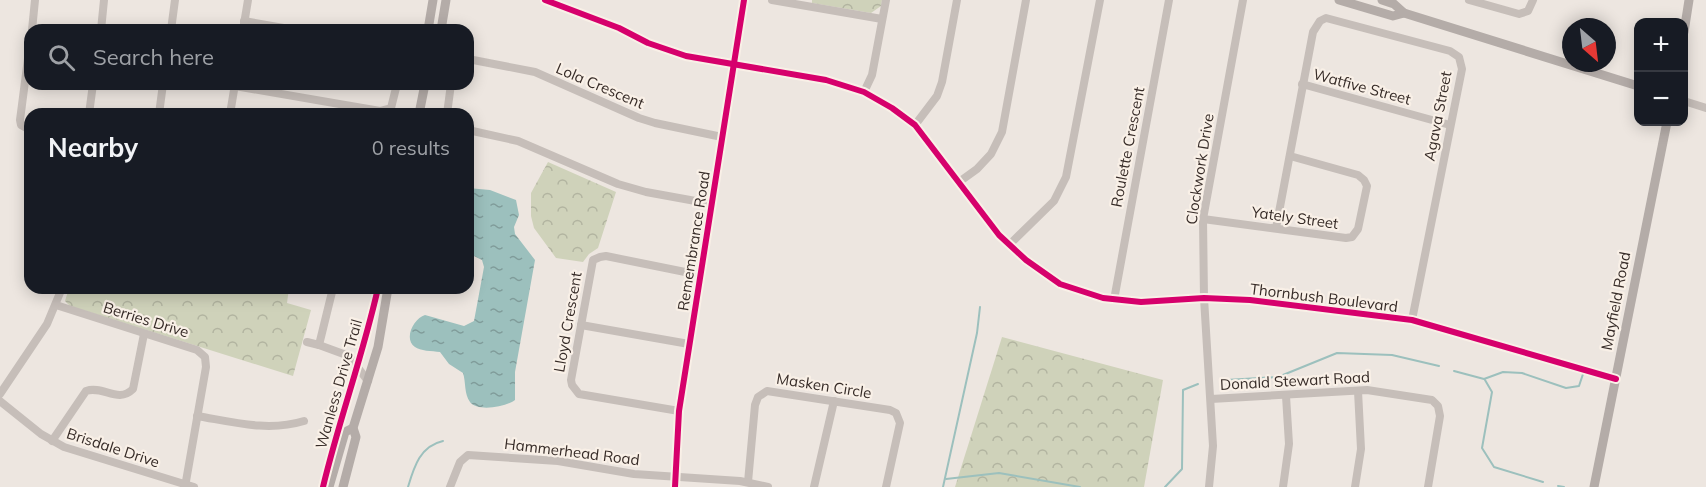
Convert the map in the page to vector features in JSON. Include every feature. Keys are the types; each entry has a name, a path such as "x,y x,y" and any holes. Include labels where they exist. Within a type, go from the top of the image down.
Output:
{"main road":[{"path":"429,24 433,0"},
{"path":"442,24 446,0"},
{"path":"1339,0 1393,16 1404,13"},
{"path":"1382,0 1394,4 1404,13 1634,85"},
{"path":"1686,18 1689,0"},
{"path":"420,108 424,90"},
{"name":"Mayfield Road","path":"1594,487 1665,126"},
{"path":"343,487 356,437 354,428 378,347 387,294"},
{"path":"329,487 345,432 354,428"}],"street":[{"path":"32,24 34,0"},
{"path":"102,24 104,0"},
{"path":"172,24 175,0"},
{"path":"243,24 248,0"},
{"name":"Thornbush Boulevard","path":"545,0 580,12 648,43 686,56 826,80 864,92 915,125 999,235 1026,260 1060,284 1114,300 1141,302 1204,298 1250,300 1412,320 1616,379"},
{"name":"Remembrance Road","path":"675,487 679,411 744,0"},
{"path":"772,0 882,19"},
{"path":"864,92 872,75 886,0"},
{"path":"915,125 937,96 942,82 957,0"},
{"path":"959,182 977,169 991,154 1002,132 1026,0"},
{"path":"1009,244 1054,201 1066,177 1100,0"},
{"name":"Roulette Crescent","path":"1114,300 1169,0"},
{"name":"Clockwork Drive","path":"1209,487 1213,446 1204,298 1203,219 1243,0"},
{"path":"1469,0 1519,14 1528,11 1533,0"},
{"name":"Agava Street","path":"1276,228 1313,32 1320,21 1326,18 1450,51 1459,57 1462,69 1412,320"},
{"name":"Lola Crescent","path":"474,60 535,72 624,112 655,123 722,137"},
{"name":"Watfive Street","path":"1302,84 1450,124"},
{"path":"24,90 20,120 24,127"},
{"path":"89,108 92,90"},
{"path":"160,108 162,90"},
{"path":"231,108 234,90"},
{"path":"263,90 363,108"},
{"path":"391,108 396,90"},
{"path":"448,108 451,90"},
{"path":"1688,103 1706,108"},
{"path":"474,131 518,141 618,184 646,192 712,204"},
{"name":"Yately Street","path":"1203,219 1352,237 1358,229 1366,186 1364,180 1358,176 1290,156"},
{"name":"Lloyd Crescent","path":"679,411 579,394 574,390 572,380 593,260 606,256 700,275"},
{"path":"0,394 46,324 60,294"},
{"path":"319,345 332,294"},
{"name":"Berries Drive","path":"56,305 197,350 205,357 207,362 188,487"},
{"path":"581,325 689,344"},
{"path":"52,441 86,391 95,389 122,395 128,394 133,388 144,334"},
{"path":"307,342 349,357 368,381"},
{"name":"Donald Stewart Road","path":"1211,399 1379,390 1432,400 1438,406 1440,416 1428,487"},
{"name":"Masken Circle","path":"748,482 755,405 760,394 772,391 890,410 898,416 900,423 886,487"},
{"path":"1355,487 1361,448 1358,391"},
{"path":"1284,487 1289,444 1286,396"},
{"name":"Brisdale Drive","path":"0,401 52,441 92,457 188,487"},
{"path":"814,487 834,401"},
{"path":"197,416 260,426 304,421"},
{"name":"Hammerhead Road","path":"450,487 460,462 468,455 551,460 634,474 675,476"},
{"path":"675,476 748,482 768,487"}],"green space":[{"path":"812,0 882,0 881,6 871,13 812,3"},
{"path":"548,162 616,192 598,248 583,262 556,258 534,228 531,216 531,193"},
{"path":"67,294 288,294 287,303 311,310 293,376 70,306 65,301"},
{"path":"1002,337 1163,380 1144,487 955,487"}],"water":[{"path":"474,189 490,190 516,200 519,215 514,227 515,234 535,260 515,372 515,400 505,405 485,408 470,402 463,373 449,364 440,352 417,348 410,339 414,324 425,315 464,326 474,321 484,267 482,260 474,256"}],"waterway":[{"path":"943,487 977,333 980,307"},
{"path":"1226,380 1278,377 1337,353 1392,355 1439,366"},
{"path":"1454,371 1484,379 1503,372 1522,373 1566,388 1579,386 1584,371"},
{"path":"1485,380 1492,392 1482,448 1494,467 1543,482"},
{"path":"1165,487 1182,469 1183,390 1198,384"},
{"path":"408,487 423,452 443,441"},
{"path":"946,479 999,473 1080,487"},
{"path":"1558,486 1564,487"}],"cycle path":[{"path":"545,0 619,28 648,43 686,56 826,80 864,92 915,125 999,235 1026,260 1060,284 1103,298 1141,302 1204,298 1250,300 1412,320 1616,379"},
{"path":"675,487 679,411 744,0"},
{"name":"Wanless Drive Trail","path":"323,487 376,294"}]}
